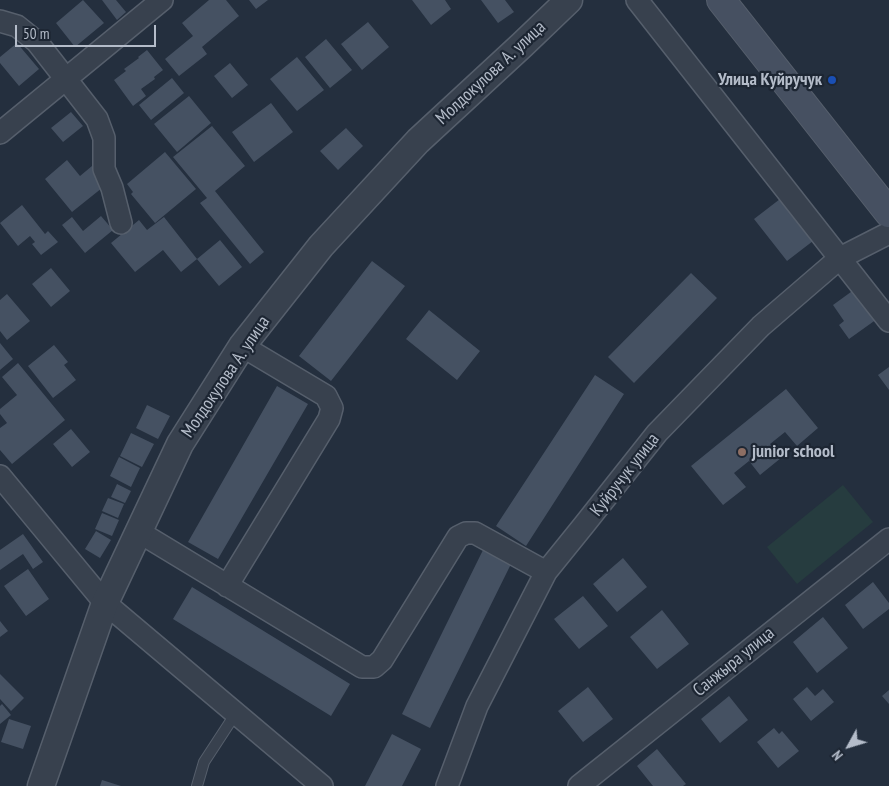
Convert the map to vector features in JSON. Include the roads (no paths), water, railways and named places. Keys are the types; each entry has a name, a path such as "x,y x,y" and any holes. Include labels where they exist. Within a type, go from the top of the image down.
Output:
{"main road":[{"path":"721,0 889,213"}],"street":[{"path":"0,132 162,0"},
{"name":"Молдокулова А. улица","path":"41,786 105,603 180,444 242,346 321,246 418,142 569,0"},
{"path":"637,0 889,321"},
{"path":"0,21 17,26 37,42 97,119 104,138 104,170 112,188 122,223"},
{"name":"Куйручук улица","path":"447,786 477,706 546,572 657,433 761,326 840,258 889,233"},
{"path":"227,586 329,419 332,408 326,396 242,346"},
{"path":"0,476 105,603 322,786"},
{"path":"138,532 362,668 374,667 382,660 458,538 466,533 475,533 546,572"},
{"name":"Санжыра улица","path":"579,786 889,539"}],"lane":[{"path":"197,786 204,762 236,713"}],"place":[{"name":"Улица Куйручук","path":"832,80"},
{"name":"junior school","path":"742,452"}]}
